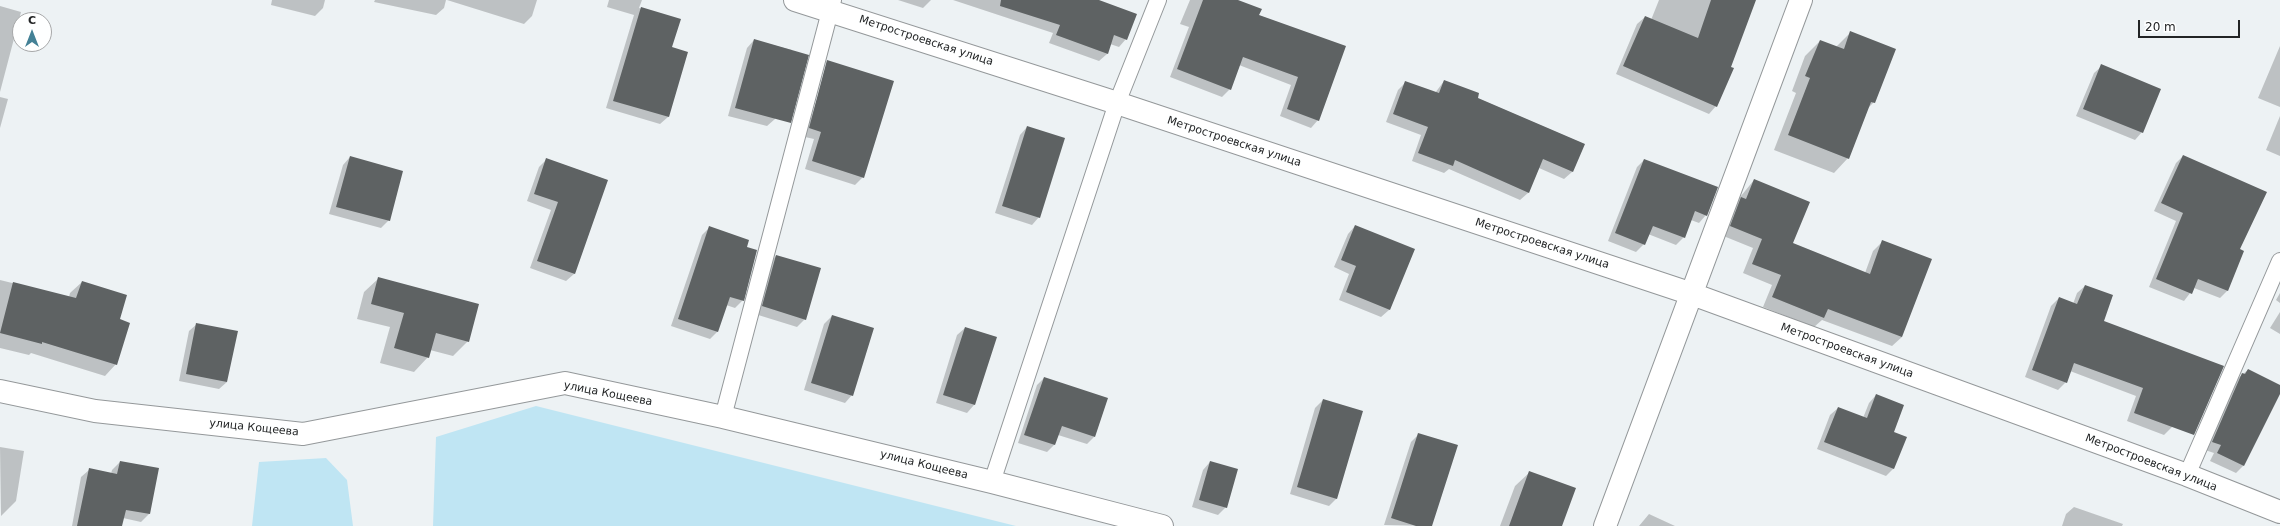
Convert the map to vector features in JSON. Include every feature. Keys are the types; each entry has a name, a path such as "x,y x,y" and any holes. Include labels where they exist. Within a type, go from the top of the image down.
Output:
{"street":[{"name":"Метростроевская улица","path":"795,0 831,5 1118,103 1692,294 2187,475 2280,512"},
{"path":"1605,526 1801,0"},
{"name":"улица Кощеева","path":"0,390 95,411 303,434 565,383 723,417 992,482 1162,526"}],"lane":[{"path":"992,482 1118,103 1158,0"},
{"path":"723,417 831,5"},
{"path":"2187,475 2280,261"}],"shaded area":[{"path":"536,406 1016,526 433,526 436,437"},
{"path":"326,458 347,480 353,526 252,526 259,462"}],"building":[{"path":"1001,0 1099,0 1137,14 1127,40 1114,35 1108,54 1056,35 1060,25 1000,6"},
{"path":"1203,0 1238,0 1262,9 1259,15 1346,46 1319,121 1287,109 1298,77 1243,57 1231,90 1177,69"},
{"path":"1711,0 1756,0 1731,67 1734,68 1717,107 1623,66 1645,16 1698,38"},
{"path":"641,7 681,19 672,47 688,52 669,117 613,101"},
{"path":"1850,31 1896,49 1875,103 1871,102 1849,159 1788,135 1810,78 1805,76 1820,40 1844,49"},
{"path":"754,39 809,55 791,123 735,108"},
{"path":"827,60 894,81 864,178 812,161 821,132 809,128"},
{"path":"2101,64 2161,89 2143,133 2083,109"},
{"path":"1444,80 1479,93 1478,98 1585,144 1573,172 1543,159 1529,193 1455,160 1453,166 1418,153 1428,127 1393,114 1405,81 1439,93"},
{"path":"1027,126 1065,138 1040,218 1002,206"},
{"path":"2183,155 2267,192 2240,249 2244,251 2228,291 2198,279 2192,294 2156,279 2183,213 2161,203"},
{"path":"350,156 403,171 390,221 336,207"},
{"path":"546,158 608,180 575,274 537,261 558,202 534,194"},
{"path":"1644,159 1718,187 1707,216 1695,211 1685,238 1653,226 1645,245 1615,233"},
{"path":"1754,179 1810,202 1793,243 1870,274 1882,240 1932,259 1902,337 1828,309 1824,318 1772,297 1781,275 1752,264 1762,239 1730,226 1741,197 1746,199"},
{"path":"1355,225 1415,249 1390,310 1346,292 1356,266 1341,260"},
{"path":"709,226 749,240 747,247 757,250 744,301 730,297 718,332 678,319"},
{"path":"776,255 821,268 806,320 762,306"},
{"path":"378,277 479,304 469,342 436,333 429,358 394,348 404,313 371,304"},
{"path":"82,281 127,295 120,319 130,323 117,365 42,342 42,344 0,333 13,282 76,298"},
{"path":"2085,285 2113,295 2104,321 2224,366 2194,435 2134,413 2143,388 2074,363 2067,383 2032,370 2059,297 2077,304"},
{"path":"832,315 874,328 853,396 811,383"},
{"path":"196,323 238,331 227,382 186,374"},
{"path":"965,327 997,337 975,405 943,395"},
{"path":"2248,369 2280,385 2280,394 2244,466 2217,453 2221,445 2212,442 2242,373 2245,374"},
{"path":"1044,377 1108,398 1095,437 1062,426 1055,445 1024,435"},
{"path":"1876,394 1904,405 1894,432 1907,437 1894,469 1824,442 1838,407 1867,418"},
{"path":"1323,399 1363,411 1337,499 1297,487"},
{"path":"1418,433 1458,445 1432,526 1416,526 1391,518"},
{"path":"120,461 159,468 150,514 126,510 122,526 77,526 89,468 117,474"},
{"path":"1210,461 1238,469 1227,508 1199,500"},
{"path":"1529,471 1576,488 1562,526 1509,526"}]}
